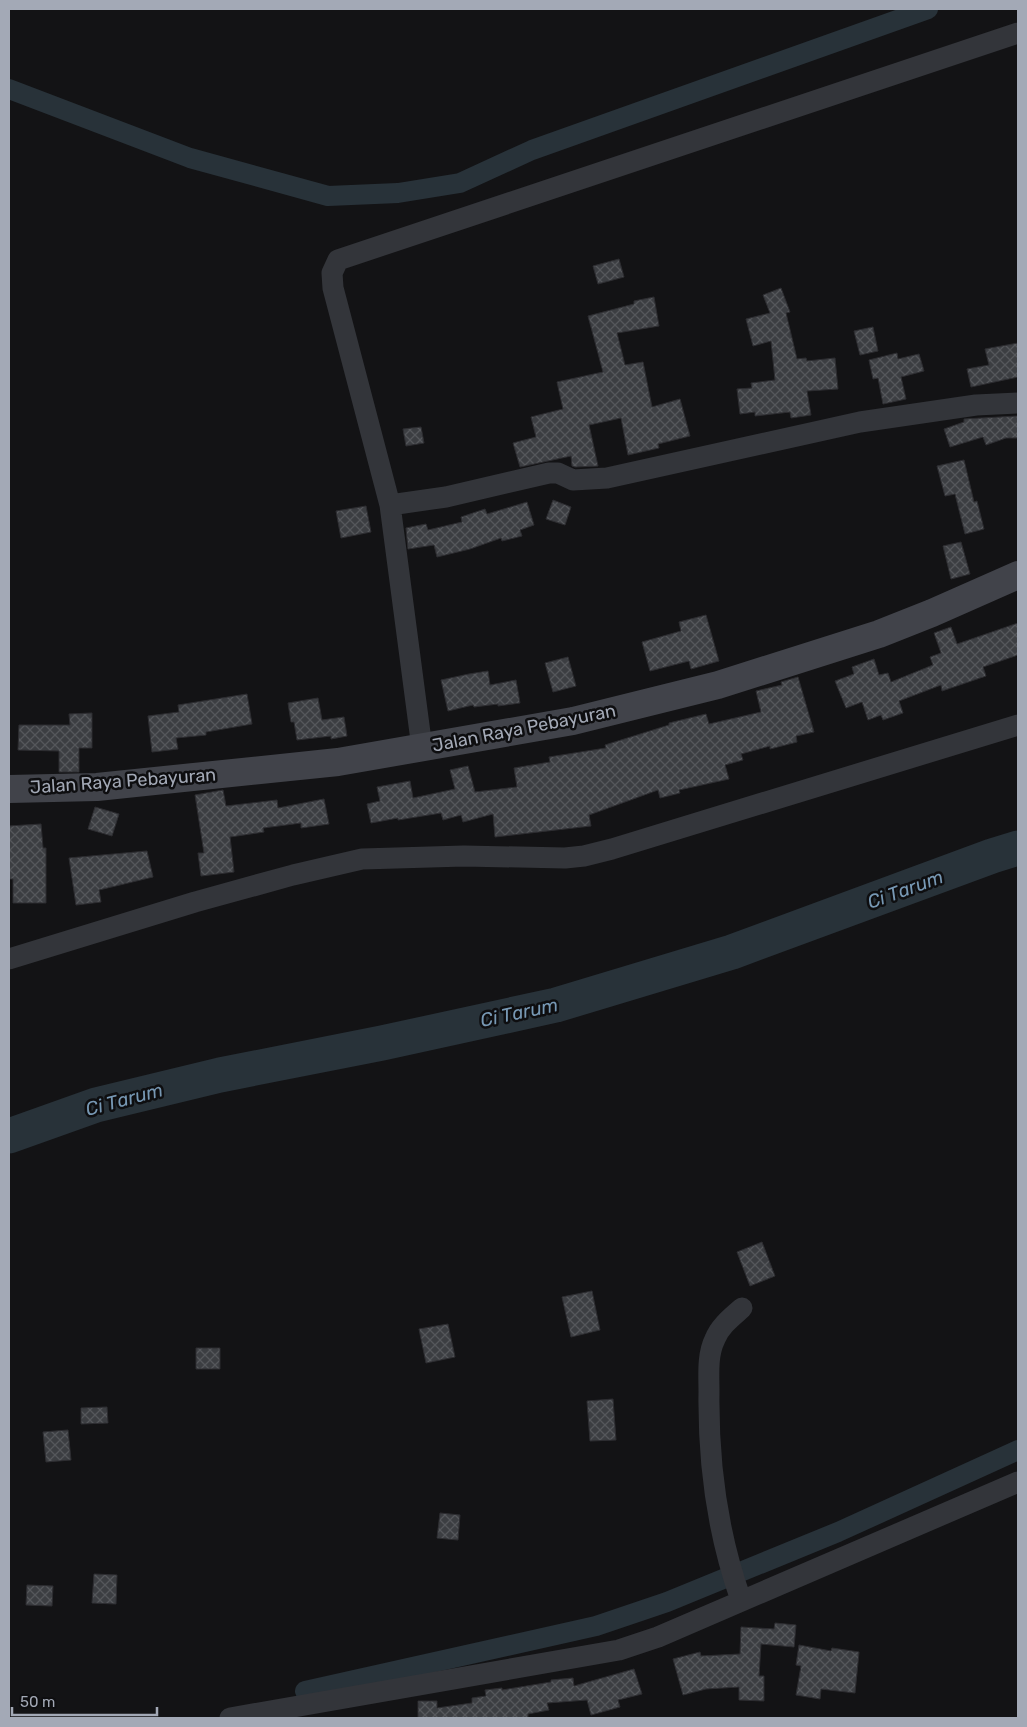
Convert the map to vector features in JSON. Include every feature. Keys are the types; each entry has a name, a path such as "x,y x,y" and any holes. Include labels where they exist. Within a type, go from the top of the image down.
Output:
{"main road":[{"name":"Jalan Raya Pebayuran","path":"9,789 97,787 338,762 573,722 718,686 879,634 1018,575"}],"street":[{"path":"422,748 390,505 333,288 332,273 338,260 1018,33"},
{"path":"390,505 446,497 549,473 558,474 573,480 607,478 860,422 976,405 1018,403"},
{"path":"9,959 204,899 362,859 464,856 546,859 584,856 1018,725"},
{"path":"738,1592 727,1558 711,1476 708,1414 710,1354 714,1340 721,1328 742,1308"},
{"path":"230,1718 619,1650 658,1637 738,1592 1018,1482"}],"building":[{"path":"619,259 624,277 598,284 593,266"},
{"path":"781,288 790,312 786,313 797,359 806,358 807,361 835,358 838,389 807,391 811,415 791,418 790,412 755,416 755,412 740,414 737,389 752,388 751,383 775,380 771,341 753,346 746,319 770,313 763,295"},
{"path":"654,297 659,326 617,333 625,365 643,362 652,407 680,399 690,436 658,444 659,448 628,455 621,418 589,425 598,466 572,466 571,456 520,467 513,443 536,437 531,417 563,409 557,382 603,372 588,316 634,304 634,301"},
{"path":"873,327 878,351 860,355 854,331"},
{"path":"1018,343 1018,377 971,387 967,369 989,365 985,349"},
{"path":"897,353 898,359 919,354 924,371 901,377 906,399 883,404 878,378 873,379 869,360"},
{"path":"1018,416 1018,438 1006,438 986,445 983,437 950,447 944,429 964,422 964,419"},
{"path":"421,427 424,443 406,446 403,429"},
{"path":"964,460 974,502 977,501 984,529 965,534 955,494 945,496 937,466"},
{"path":"553,500 571,507 565,525 546,519"},
{"path":"527,502 534,525 520,530 522,536 502,541 501,538 470,549 437,557 434,545 408,549 406,528 426,524 428,530 462,522 461,517 485,509 487,514"},
{"path":"366,506 371,532 341,538 336,511"},
{"path":"961,542 970,574 951,579 943,546"},
{"path":"706,615 719,661 691,669 689,661 650,671 642,642 681,631 679,622"},
{"path":"1018,623 1018,655 983,667 986,676 942,691 941,685 899,701 903,713 883,720 881,715 868,720 862,702 846,708 835,681 854,674 852,667 874,659 879,675 888,673 891,682 933,665 930,657 941,653 934,633 951,627 957,644"},
{"path":"568,657 576,686 553,692 545,663"},
{"path":"488,671 490,685 516,680 520,703 498,706 498,704 474,707 473,705 448,711 441,680"},
{"path":"798,677 814,732 796,736 797,742 770,749 770,746 741,754 743,760 725,765 729,779 679,790 680,793 660,798 658,790 589,815 591,826 495,837 493,814 463,822 461,815 443,820 441,813 371,823 367,804 380,801 377,787 410,781 413,798 455,789 450,770 468,766 475,792 517,787 514,768 550,762 549,757 606,748 605,745 669,725 669,723 706,714 709,724 761,712 756,691 782,685 781,682"},
{"path":"247,694 252,724 206,732 206,735 176,738 178,749 152,752 148,716 179,712 178,705"},
{"path":"318,698 322,720 344,717 347,736 331,739 331,736 297,740 294,722 291,722 288,703"},
{"path":"92,713 92,748 79,748 79,772 59,772 59,751 18,750 19,725 70,725 69,714"},
{"path":"223,790 226,806 277,800 278,808 324,799 329,824 301,828 301,823 263,828 264,832 230,837 234,872 201,876 198,853 204,853 195,795"},
{"path":"95,807 119,814 112,836 88,829"},
{"path":"41,824 43,848 46,848 46,903 13,903 13,879 9,879 9,826"},
{"path":"147,851 153,877 99,890 101,902 76,905 69,858"},
{"path":"762,1242 775,1276 750,1286 737,1252"},
{"path":"592,1291 600,1330 571,1337 562,1297"},
{"path":"448,1324 455,1357 426,1363 419,1329"},
{"path":"196,1348 220,1348 220,1369 196,1369"},
{"path":"613,1399 616,1440 590,1441 587,1401"},
{"path":"107,1407 108,1423 81,1424 81,1408"},
{"path":"68,1430 71,1460 46,1462 43,1432"},
{"path":"440,1513 460,1515 458,1540 437,1538"},
{"path":"94,1574 117,1575 116,1604 92,1603"},
{"path":"27,1585 53,1586 52,1606 26,1605"},
{"path":"775,1623 796,1625 794,1647 761,1644 759,1676 764,1676 764,1701 739,1700 739,1687 706,1689 683,1695 673,1659 700,1652 701,1656 740,1654 741,1627 774,1629"},
{"path":"799,1645 831,1651 832,1648 859,1652 855,1693 821,1689 820,1699 796,1695 801,1666 796,1665"},
{"path":"634,1669 642,1694 618,1700 620,1707 591,1715 587,1700 547,1703 549,1710 528,1714 528,1718 418,1718 418,1701 437,1701 437,1708 472,1703 472,1698 486,1696 485,1690 502,1688 502,1690 551,1682 551,1680 573,1678 574,1686"}],"waterway":[{"path":"9,89 190,158 328,196 398,193 460,183 532,150 928,9"},
{"name":"Ci Tarum","path":"9,1136 96,1105 220,1075 382,1043 556,1005 732,952 1018,848"},
{"path":"305,1691 596,1626 667,1602 838,1532 1018,1450"}]}
